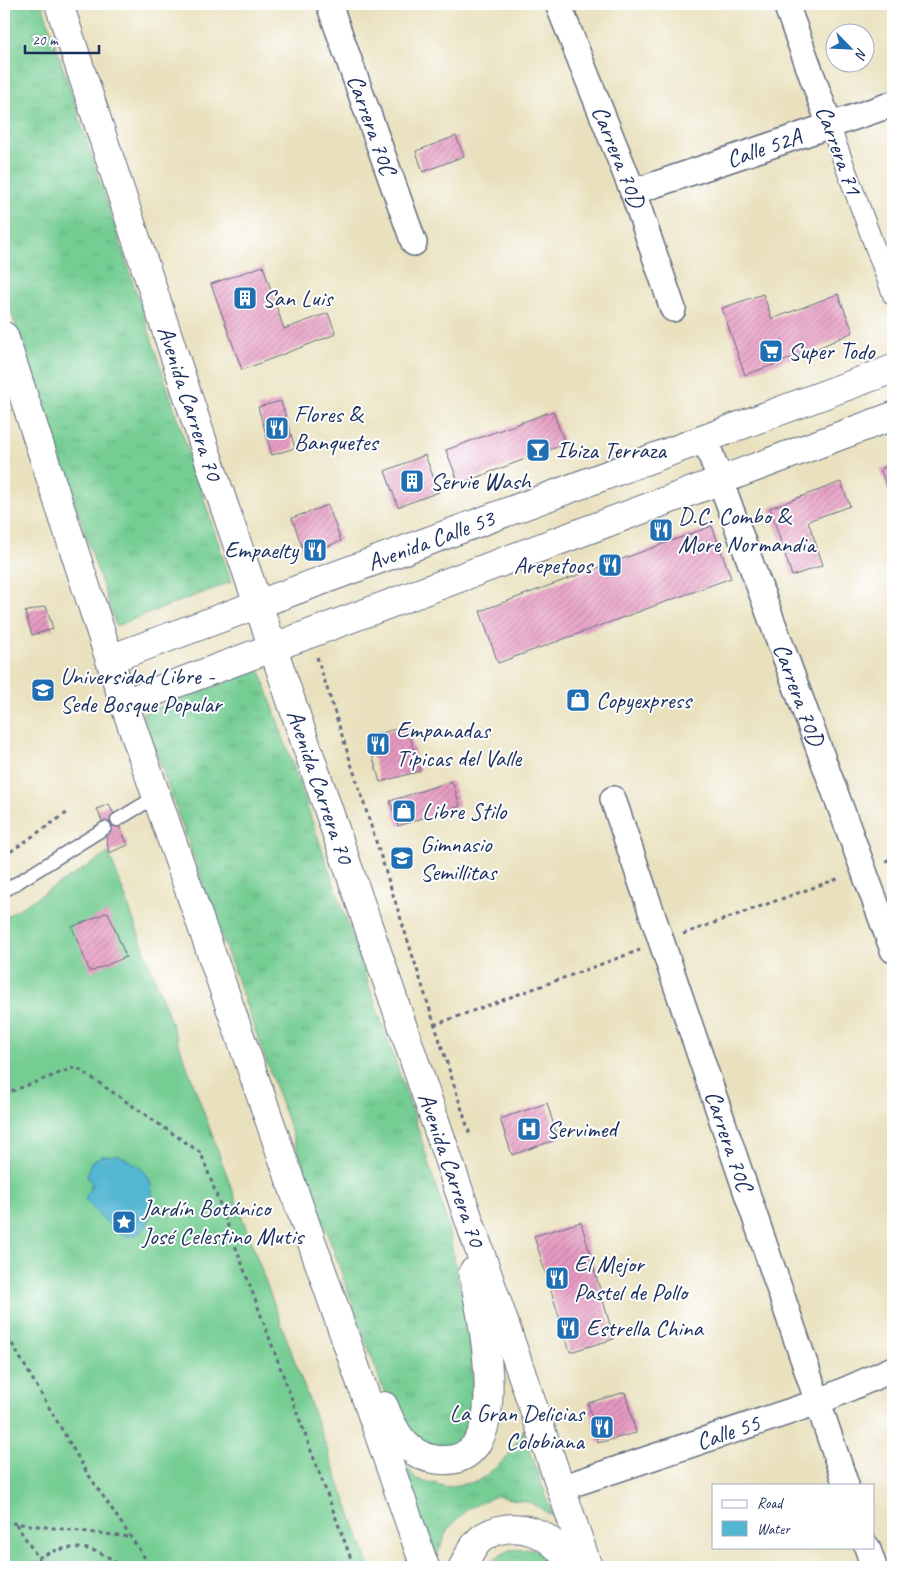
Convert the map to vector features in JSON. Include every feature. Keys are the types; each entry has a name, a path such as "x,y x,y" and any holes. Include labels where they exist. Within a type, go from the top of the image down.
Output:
{"main road":[{"name":"Avenida Carrera 70","path":"59,4 134,235 258,604 588,1567"},
{"path":"4,336 124,703 425,1567"},
{"name":"Avenida Calle 53","path":"110,659 893,369"},
{"name":"Avenida Calle 53","path":"124,703 893,416"},
{"path":"322,1273 354,1332 389,1418 409,1449 429,1458 446,1462 467,1456 478,1442 486,1420 490,1391 485,1343 460,1191"},
{"path":"463,1567 483,1537 514,1528 530,1530 548,1538 560,1550 571,1567"}],"street":[{"name":"Carrera 70C","path":"329,4 414,243"},
{"name":"Carrera 70D","path":"558,4 632,192 673,309"},
{"name":"Carrera 71","path":"786,4 893,296"},
{"name":"Calle 52A","path":"632,192 893,104"},
{"name":"Carrera 70D","path":"704,439 893,950"},
{"name":"Carrera 70C","path":"613,798 846,1484"},
{"name":"Calle 55","path":"561,1488 818,1402 893,1369"},
{"path":"867,1548 874,1567"}],"lane":[{"path":"117,820 157,796"},
{"path":"4,892 105,828"}],"path":[{"path":"315,649 471,1139"},
{"path":"4,856 68,812"},
{"path":"4,1094 76,1067 201,1153 354,1567"},
{"path":"4,1330 86,1471 151,1567"},
{"path":"4,1522 131,1537"},
{"path":"16,1523 44,1567"},
{"path":"26,1567 38,1557 57,1549 76,1547 96,1551 114,1560 121,1567"},
{"path":"138,1567 147,1561"}],"green space":[{"path":"4,4 42,4 231,582 116,626 4,290"},
{"path":"260,670 414,1116 446,1219 470,1335 474,1414 466,1438 444,1449 412,1440 383,1389 142,713"},
{"name":"Jardín Botánico José Celestino Mutis","path":"109,853 370,1567 4,1567 4,918"},
{"path":"523,1430 553,1516 529,1502 496,1496 467,1509 447,1530 436,1558 391,1448 416,1479 448,1487 479,1481 507,1458"},
{"path":"534,1549 555,1561 557,1567 482,1567 509,1550"}],"water":[{"path":"118,1155 134,1164 147,1175 152,1191 152,1212 149,1221 138,1234 129,1236 118,1232 112,1227 85,1199 92,1184 87,1175 91,1162 102,1156"}],"building":[{"path":"456,136 464,156 423,172 416,151"},
{"path":"263,266 284,329 328,313 336,334 242,370 211,284"},
{"path":"763,294 772,319 838,294 853,332 814,350 745,375 722,308"},
{"name":"Flores & Banquetes","path":"281,401 295,448 272,455 258,407"},
{"path":"553,411 565,444 459,484 446,450"},
{"name":"Servie Wash","path":"425,455 439,492 398,507 385,471"},
{"path":"893,464 893,502 880,469"},
{"path":"841,482 850,506 808,521 823,565 792,576 770,508"},
{"path":"328,505 341,541 305,555 292,518"},
{"path":"712,526 731,578 498,663 480,611"},
{"path":"46,606 53,629 32,635 25,612"},
{"path":"407,726 420,771 380,782 367,737"},
{"path":"452,781 460,806 398,826 390,801"},
{"path":"109,804 128,845 109,853 105,828 97,809"},
{"path":"108,912 126,957 90,972 72,927"},
{"name":"Servimed","path":"547,1103 558,1139 512,1155 500,1119"},
{"path":"581,1222 614,1339 570,1352 534,1236"},
{"path":"625,1392 636,1433 598,1443 588,1403"}],"place":[{"name":"San Luis","path":"245,298"},
{"name":"Super Todo","path":"771,351"},
{"name":"Flores & Banquetes","path":"277,428"},
{"name":"Ibiza Terraza","path":"538,450"},
{"name":"Servie Wash","path":"412,481"},
{"name":"D.C. Combo & More Normandia","path":"661,530"},
{"name":"Empaelty","path":"315,550"},
{"name":"Arepetoos","path":"610,565"},
{"name":"Universidad Libre - Sede Bosque Popular","path":"43,690"},
{"name":"Copyexpress","path":"578,700"},
{"name":"Empanadas Típicas del Valle","path":"378,744"},
{"name":"Libre Stilo","path":"404,811"},
{"name":"Gimnasio Semillitas","path":"402,858"},
{"name":"Servimed","path":"529,1129"},
{"name":"Jardín Botánico José Celestino Mutis","path":"124,1222"},
{"name":"El Mejor Pastel de Pollo","path":"557,1278"},
{"name":"Estrella China","path":"568,1328"},
{"name":"La Gran Delicias Colobiana","path":"602,1427"}]}
